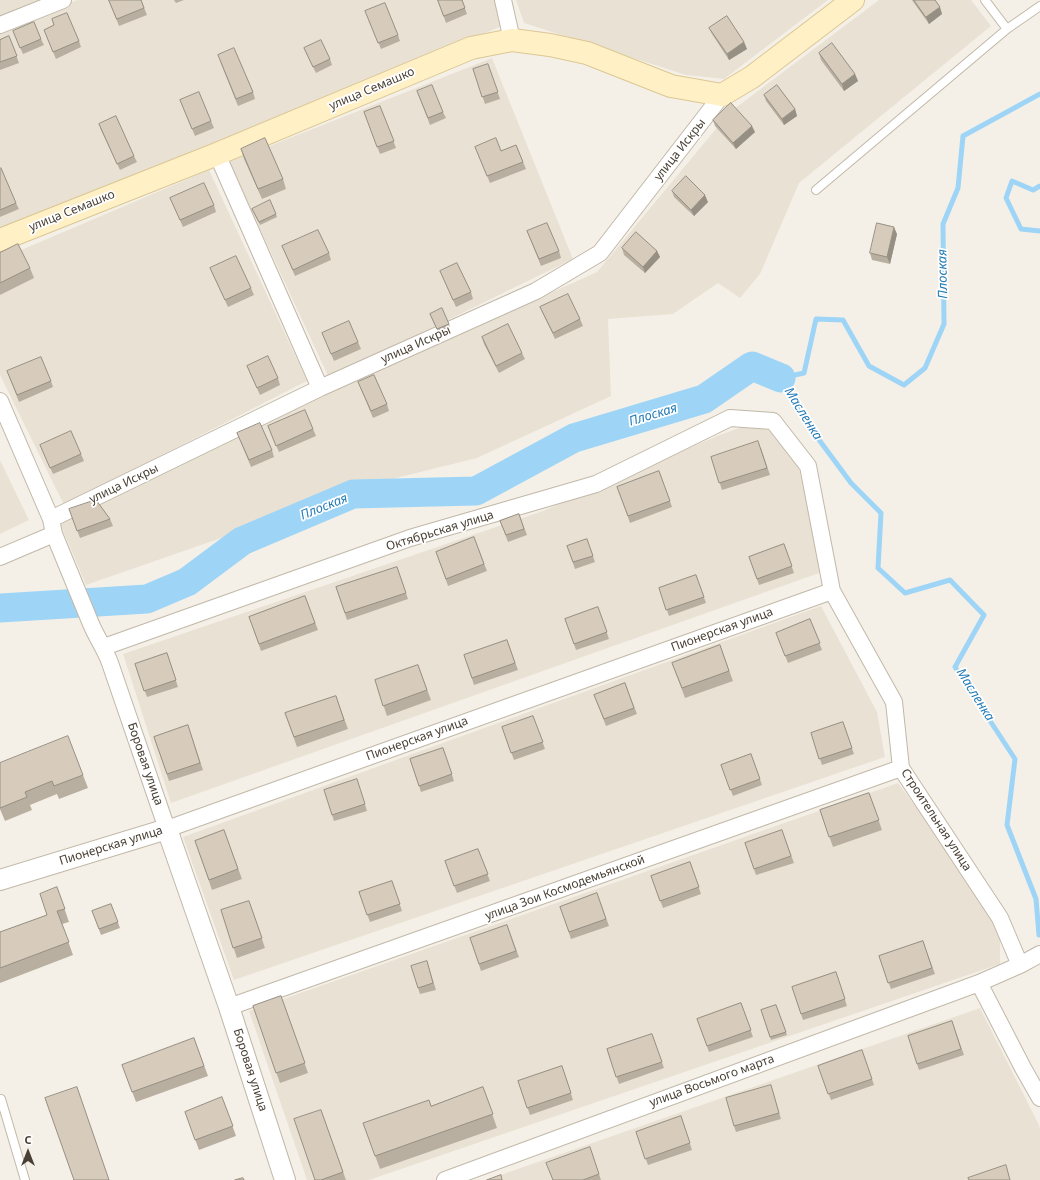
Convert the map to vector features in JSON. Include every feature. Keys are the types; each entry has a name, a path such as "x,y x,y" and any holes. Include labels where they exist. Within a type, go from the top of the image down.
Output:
{"main road":[{"path":"722,95 752,76 853,0"},
{"name":"улица Семашко","path":"0,240 217,154 471,48 512,40 550,45 587,53 671,86 722,95"}],"street":[{"path":"0,25 64,0"},
{"path":"503,0 512,40"},
{"name":"улица Искры","path":"0,557 53,527 320,388 536,291 600,253 722,95"},
{"path":"217,154 320,388"},
{"name":"Боровая улица","path":"0,401 53,527 91,624 104,647 229,1007 285,1180"},
{"name":"Октябрьская улица","path":"104,647 410,538 596,484 730,418 773,421"},
{"name":"Строительная улица","path":"773,421 808,466 832,591 894,702 901,768 1000,918 1020,965"},
{"name":"Пионерская улица","path":"0,880 167,829 832,591"},
{"name":"улица Зои Космодемьянской","path":"229,1007 901,768"},
{"path":"1040,954 1020,965 979,983 1040,1098"},
{"name":"улица Восьмого марта","path":"445,1180 979,983"}],"lane":[{"path":"985,0 1006,29"},
{"path":"816,190 1006,29 1040,6"},
{"path":"0,1100 1,1099 25,1180"}],"shaded area":[{"path":"0,0 44,0 0,18"},
{"path":"77,0 497,0 507,24 0,235 0,31"},
{"path":"516,0 828,0 724,79 686,75 524,23"},
{"path":"879,0 971,0 991,26 799,183 760,274 740,298 718,283 673,314 608,319 611,396 477,458 388,480 86,585 59,521 291,409 597,272 730,112"},
{"path":"492,58 573,259 329,378 229,162"},
{"path":"209,170 307,381 64,505 0,375 0,259"},
{"path":"753,423 782,437 798,464 822,572 171,803 123,654 543,511 717,436"},
{"path":"0,460 29,520 0,534"},
{"path":"821,606 877,712 885,757 234,980 183,837"},
{"path":"898,783 1000,918 1000,964 369,1180 307,1180 249,1011"},
{"path":"980,1008 1039,1125 1040,1180 486,1180"}],"building":[{"path":"109,0 141,0 144,8 117,19"},
{"path":"438,0 462,0 465,8 444,16"},
{"path":"914,0 935,0 940,7 926,17"},
{"path":"385,3 398,35 378,43 365,11"},
{"path":"67,13 79,41 53,52 44,30 54,25 52,19"},
{"path":"727,16 744,42 727,54 709,28"},
{"path":"34,22 41,39 20,48 13,31"},
{"path":"9,36 17,56 0,62 0,40"},
{"path":"321,40 330,59 313,67 304,48"},
{"path":"832,43 855,74 842,84 819,53"},
{"path":"234,48 253,92 236,99 218,55"},
{"path":"488,64 498,92 482,97 473,69"},
{"path":"432,85 443,112 428,118 417,91"},
{"path":"777,85 795,109 782,119 764,95"},
{"path":"199,92 211,121 192,129 180,100"},
{"path":"731,103 752,126 733,143 713,120"},
{"path":"380,106 394,141 377,147 364,112"},
{"path":"116,116 134,156 117,164 99,124"},
{"path":"265,138 283,179 258,189 241,149"},
{"path":"496,138 501,151 516,145 523,162 487,176 475,147"},
{"path":"1,168 16,203 0,210 0,169"},
{"path":"686,176 705,195 691,210 672,191"},
{"path":"204,183 214,205 180,220 170,198"},
{"path":"270,200 276,214 259,222 252,209"},
{"path":"547,223 559,251 539,259 527,231"},
{"path":"877,223 894,227 887,257 870,253"},
{"path":"318,230 329,253 293,270 282,246"},
{"path":"636,232 657,251 643,267 622,248"},
{"path":"18,244 30,268 0,283 0,253"},
{"path":"236,256 251,288 225,300 210,268"},
{"path":"457,263 471,292 453,300 440,271"},
{"path":"568,294 580,319 553,333 540,307"},
{"path":"442,308 449,324 437,329 430,314"},
{"path":"349,321 358,342 331,354 322,333"},
{"path":"508,324 522,353 496,366 482,337"},
{"path":"268,356 278,378 257,388 247,366"},
{"path":"41,357 51,381 17,395 7,371"},
{"path":"374,375 387,404 371,411 358,382"},
{"path":"305,410 313,429 276,446 268,426"},
{"path":"260,423 272,450 249,460 237,433"},
{"path":"71,431 81,454 50,468 40,445"},
{"path":"758,441 767,468 719,483 711,457"},
{"path":"659,471 670,501 628,516 617,487"},
{"path":"96,500 110,519 77,531 69,509"},
{"path":"519,514 524,529 506,535 500,521"},
{"path":"474,537 484,564 446,579 436,552"},
{"path":"587,539 593,556 573,562 567,546"},
{"path":"784,544 792,566 757,579 749,557"},
{"path":"397,567 406,593 345,613 336,587"},
{"path":"696,575 704,597 666,610 659,588"},
{"path":"305,596 315,623 259,644 249,617"},
{"path":"598,607 607,632 574,644 565,619"},
{"path":"810,619 820,643 785,656 776,633"},
{"path":"507,640 515,663 472,678 464,655"},
{"path":"720,645 729,671 682,688 672,663"},
{"path":"167,653 176,680 144,691 135,664"},
{"path":"418,665 427,690 383,706 375,680"},
{"path":"625,683 634,708 604,719 594,695"},
{"path":"336,696 344,720 294,737 285,713"},
{"path":"533,716 543,742 511,753 502,727"},
{"path":"843,722 852,748 819,759 811,733"},
{"path":"188,725 200,763 167,774 154,737"},
{"path":"68,736 83,775 54,786 52,781 25,792 27,797 0,808 0,763"},
{"path":"443,748 452,774 419,786 410,759"},
{"path":"751,754 760,779 730,790 721,765"},
{"path":"357,779 365,804 332,815 324,790"},
{"path":"869,793 879,820 829,837 820,810"},
{"path":"224,830 238,869 209,880 195,841"},
{"path":"782,830 791,856 754,869 745,843"},
{"path":"478,849 488,874 454,886 445,861"},
{"path":"690,862 699,887 660,901 651,876"},
{"path":"392,881 400,904 367,915 359,892"},
{"path":"57,887 65,909 57,911 69,942 0,968 0,932 47,915 40,894"},
{"path":"597,893 606,919 569,932 560,907"},
{"path":"249,901 262,938 233,948 221,910"},
{"path":"111,904 118,922 99,929 92,911"},
{"path":"507,925 516,951 479,964 470,938"},
{"path":"923,941 932,968 888,983 879,956"},
{"path":"427,961 433,983 418,988 411,966"},
{"path":"836,972 845,999 801,1014 792,987"},
{"path":"281,996 305,1063 276,1073 253,1006"},
{"path":"741,1003 751,1030 707,1046 697,1019"},
{"path":"776,1005 786,1032 770,1037 761,1010"},
{"path":"952,1021 961,1049 917,1064 908,1036"},
{"path":"652,1034 662,1062 616,1077 607,1049"},
{"path":"194,1038 204,1066 132,1092 122,1065"},
{"path":"862,1050 872,1079 828,1094 818,1066"},
{"path":"562,1066 571,1093 527,1108 518,1081"},
{"path":"771,1085 779,1113 734,1126 726,1098"},
{"path":"77,1087 109,1180 74,1180 45,1098"},
{"path":"483,1087 493,1114 375,1156 363,1123 429,1100 431,1106"},
{"path":"222,1097 233,1126 195,1140 185,1112"},
{"path":"321,1110 343,1172 321,1180 315,1180 294,1119"},
{"path":"681,1116 690,1143 645,1159 636,1132"},
{"path":"590,1147 599,1174 583,1180 553,1180 546,1163"},
{"path":"1006,1165 1010,1180 969,1180 968,1178"},
{"path":"501,1175 502,1180 487,1180"}],"waterway":[{"name":"Масленка","path":"1039,935 1036,899 1007,825 1015,759 955,667 984,615 950,580 905,593 878,568 881,513 851,483 814,433 781,378 804,373 816,319 843,320 869,366 904,385 925,368 944,324 943,224 958,188 963,136 1040,94"},
{"name":"Плоская","path":"1040,186 1033,190 1012,181 1006,198 1021,229 1040,231"},
{"name":"Плоская","path":"0,608 147,599 187,582 242,541 353,494 476,491 574,438 704,399 752,366 781,378"}]}
